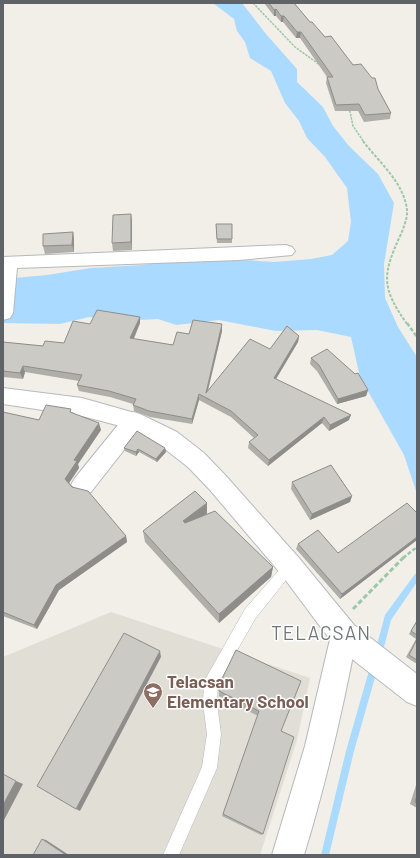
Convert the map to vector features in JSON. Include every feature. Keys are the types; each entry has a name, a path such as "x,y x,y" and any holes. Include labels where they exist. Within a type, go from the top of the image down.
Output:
{"street":[{"path":"3,313 7,264 286,251"},
{"path":"3,396 82,407 134,421 169,439 196,460 218,483 290,566 345,636 408,685"},
{"path":"83,485 134,421"},
{"path":"288,855 305,803 326,722 345,636"}],"lane":[{"path":"171,855 209,768 214,734 210,703 211,683 250,614 290,566"}],"path":[{"path":"253,3 295,47 320,65"},
{"path":"347,102 352,115 352,126 392,175 406,202 408,217 391,255 385,276 388,290 400,315 417,337"},
{"path":"345,636 399,560 417,548"}],"shaded area":[{"name":"Telacsan Elementary School","path":"111,612 310,678 297,740 260,855 3,855 3,657"}],"water":[{"path":"213,3 242,3 266,34 297,69 297,82 323,107 333,126 349,146 378,174 394,203 384,264 385,298 398,327 417,357 417,494 404,455 360,377 351,337 317,330 276,331 219,320 176,325 158,319 120,321 89,317 60,324 3,323 3,279 47,275 91,268 142,265 181,260 244,260 274,262 311,259 332,255 348,241 351,222 347,188 325,157 307,138 299,121 285,103 271,71 250,58 245,42 237,31 234,19"}],"building":[{"path":"269,3 294,3 325,37 331,36 353,65 361,64 372,78 375,78 378,89 391,113 365,115 359,104 336,105 327,77 333,77 301,32 297,32 284,16 281,16 276,9 274,10"},
{"path":"131,214 131,242 112,243 113,215"},
{"path":"216,224 232,224 232,239 217,239"},
{"path":"73,232 72,245 43,246 43,234"},
{"path":"97,310 140,317 130,338 173,345 177,332 189,334 193,320 222,324 206,393 250,339 270,349 287,326 299,336 274,378 351,415 330,425 324,417 269,460 249,442 258,435 231,411 199,394 192,419 149,411 133,405 136,399 109,391 77,385 82,375 23,366 20,373 3,371 3,342 43,346 45,341 64,343 73,321 90,324"},
{"path":"327,349 355,374 358,373 368,390 338,399 319,365 311,358"},
{"path":"46,405 71,409 70,412 99,423 74,460 77,461 65,479 72,487 88,491 126,536 56,585 34,625 3,612 3,412 39,420"},
{"path":"137,431 165,448 156,459 138,449 136,452 124,448"},
{"path":"331,465 352,496 312,514 292,482"},
{"path":"195,491 207,503 183,521 185,523 215,511 273,567 219,614 143,531"},
{"path":"407,503 417,513 417,537 342,594 298,544 318,530 338,553"},
{"path":"417,621 417,635 411,631"},
{"path":"124,633 160,651 76,809 37,786"},
{"path":"417,639 417,660 409,655"},
{"path":"236,650 301,681 281,731 294,737 263,834 223,814 259,711 219,691 220,683"},
{"path":"3,774 16,781 3,805"},
{"path":"42,839 66,855 33,855"}],"waterway":[{"path":"379,652 388,618 417,576"},
{"path":"325,855 350,751 374,667"}],"place":[{"name":"Telacsan Elementary School","path":"153,709"}],"district":[{"name":"TELACSAN","path":"321,633"}]}
